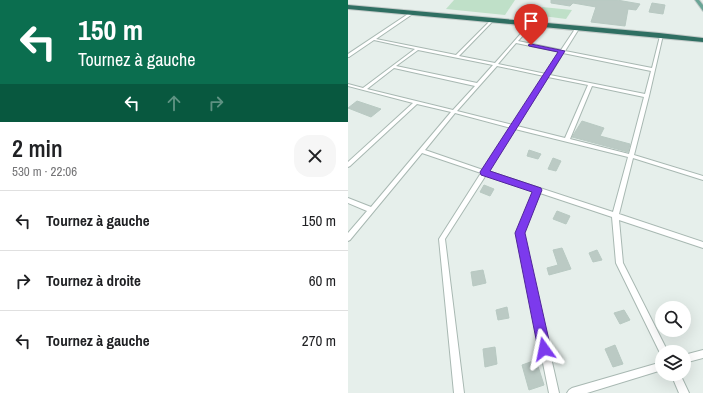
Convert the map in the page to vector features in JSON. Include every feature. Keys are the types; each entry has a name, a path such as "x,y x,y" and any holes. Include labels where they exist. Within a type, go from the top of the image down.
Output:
{"highway":[{"path":"348,7 491,21 578,27 703,40"}],"main road":[{"path":"698,0 703,9"}],"street":[{"path":"348,56 412,13"},
{"path":"457,56 491,21"},
{"path":"348,238 454,112 532,23"},
{"path":"459,393 442,239 578,27"},
{"path":"661,345 620,263 615,216 662,36"},
{"path":"374,39 647,96"},
{"path":"515,42 654,70"},
{"path":"364,89 418,48"},
{"path":"393,67 478,85"},
{"path":"567,140 591,84"},
{"path":"349,86 631,156 703,178"},
{"path":"348,165 416,102"},
{"path":"421,151 703,246"},
{"path":"538,190 520,233 554,393"},
{"path":"348,200 372,210"},
{"path":"691,357 703,354"},
{"path":"572,393 655,368"},
{"path":"678,381 684,393"}],"green space":[{"path":"454,0 515,0 505,15 446,9"},
{"path":"542,7 572,10 566,19 535,15"}],"building":[{"path":"551,0 617,0 640,4 636,10 628,9 625,26 591,22 596,7 573,3 570,6 551,3"},
{"path":"652,3 665,5 663,14 649,12"},
{"path":"357,101 381,109 371,117 348,108"},
{"path":"582,121 604,128 600,136 630,144 628,152 572,137"},
{"path":"529,150 541,154 538,159 527,156"},
{"path":"553,158 561,161 556,171 548,169"},
{"path":"484,185 494,189 490,196 480,192"},
{"path":"557,211 570,216 566,224 553,219"},
{"path":"562,248 571,269 549,275 547,268 558,265 553,250"},
{"path":"597,250 602,260 593,262 589,253"},
{"path":"483,270 486,283 473,286 471,272"},
{"path":"507,307 509,318 498,320 496,310"},
{"path":"624,310 630,320 620,324 614,313"},
{"path":"615,345 623,364 613,367 605,349"},
{"path":"495,347 497,364 485,367 483,349"},
{"path":"536,360 544,385 529,390 522,365"}],"route":[{"path":"531,45 562,51 484,172 538,190 520,233 544,349"}]}
